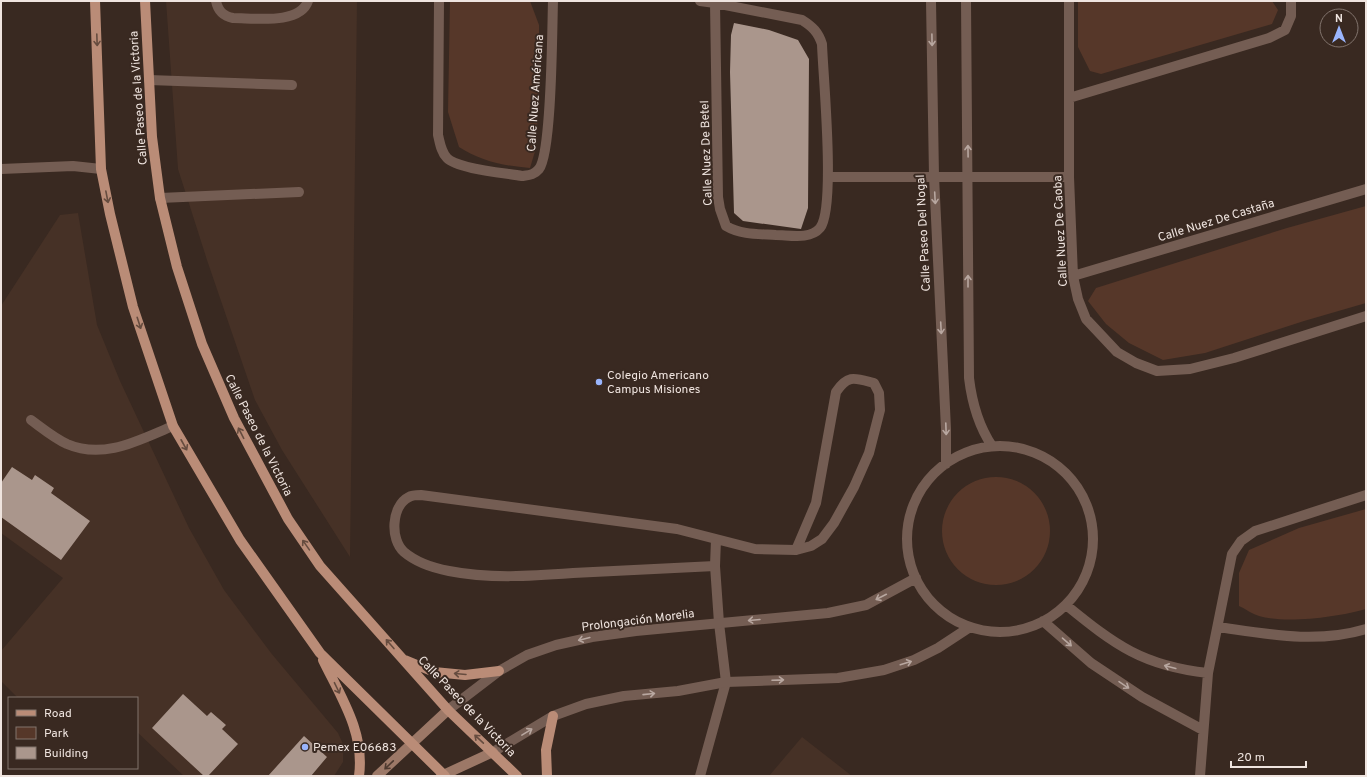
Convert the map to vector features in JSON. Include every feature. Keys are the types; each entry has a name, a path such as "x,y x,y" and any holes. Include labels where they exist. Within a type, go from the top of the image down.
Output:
{"main road":[{"path":"95,1 101,169 110,214 133,307 173,426 240,540 320,652 443,775 493,752"},
{"name":"Calle Paseo de la Victoria","path":"145,1 152,137 160,198 177,267 202,344 234,418 262,474 288,519 320,566 448,710 517,776"},
{"path":"320,652 354,724 360,750 359,776"},
{"path":"402,659 434,672 465,675 499,671"},
{"name":"Prolongación Morelia","path":"377,776 448,710"},
{"path":"547,776 546,750 553,716"}],"street":[{"path":"216,1 219,10 225,16 233,18 288,18 300,13 308,1"},
{"name":"Calle Nuez Américana","path":"439,1 438,135 441,148 446,158 455,165 522,176 532,175 539,169 547,144 553,1"},
{"path":"700,1 715,4"},
{"name":"Calle Paseo Del Nogal","path":"931,1 934,176 946,429 946,464"},
{"path":"966,1 969,378 975,412 984,433 992,446"},
{"name":"Calle Nuez De Caoba","path":"1070,1 1069,177 1073,276 1078,299 1086,319 1117,352 1136,363 1157,371 1190,369 1234,358 1366,316"},
{"path":"1069,98 1269,38 1284,30 1290,16 1291,1"},
{"name":"Calle Nuez De Betel","path":"715,4 802,20 812,26 818,33 822,44 828,177 823,220 820,228 812,234 798,236 740,233 726,226 722,218 718,197 715,4"},
{"path":"149,80 292,85"},
{"path":"1,168 73,166 101,169"},
{"path":"828,177 1069,177"},
{"name":"Calle Nuez De Castaña","path":"1073,276 1366,189"},
{"path":"160,198 299,192"},
{"path":"715,566 509,577 450,571 423,564 404,552 396,543 394,531 400,505 409,496 421,495 677,529 755,548 796,550 811,546 822,539 834,523 854,487 869,453 876,430 880,404 879,393 874,383 853,378 842,382 836,392 816,503 796,550"},
{"path":"31,420 66,444 89,451 120,448 173,426"},
{"path":"992,446 1020,448 1047,459 1069,476 1085,500 1093,527 1092,556 1083,582 1066,605 1043,622 1019,630 994,632 970,627 942,612 930,600 916,578 908,556 907,539 908,521 913,504 921,489 932,475 960,455 975,449 992,446"},
{"path":"1200,776 1208,673 1218,627 1228,567 1232,554 1241,542 1255,531 1274,523 1366,495"},
{"path":"700,776 726,682 719,623 715,566 716,539"},
{"name":"Prolongación Morelia","path":"448,710 499,671 527,655 556,646 592,637 828,613 866,605 916,578"},
{"path":"1066,605 1105,637 1129,651 1155,662 1182,670 1208,673"},
{"path":"1043,622 1091,663 1142,697 1203,730"},
{"path":"493,752 553,716 586,704 624,696 678,691 726,682 838,678 884,670 914,660 938,648 970,627"},
{"path":"1218,627 1291,637 1318,638 1344,636 1366,629"}],"shaded area":[{"path":"166,1 357,1 350,557 282,450 255,400 207,260 178,169"},
{"path":"78,213 97,325 120,381 189,528 224,590 271,653 338,733 343,744 343,762 334,776 184,776 138,733 138,697 17,697 1,681 1,651 63,578 1,533 1,306 60,215"},
{"path":"802,737 852,776 769,776"}],"green space":[{"path":"450,1 530,1 539,25 539,93 536,148 530,168 493,162 475,156 459,147 448,112"},
{"path":"1078,1 1272,1 1278,10 1272,24 1101,74 1090,71 1078,47"},
{"path":"1366,206 1366,303 1205,353 1163,360 1129,343 1106,324 1088,301 1096,288 1287,228"},
{"path":"996,477 1017,481 1034,493 1046,510 1050,531 1046,552 1034,569 1017,581 996,585 975,581 958,569 946,552 942,531 946,510 958,493 975,481"},
{"path":"1366,509 1366,609 1327,617 1283,619 1259,616 1239,606 1239,573 1249,550 1299,528"}],"building":[{"path":"734,23 769,30 798,40 809,59 808,208 801,229 743,221 734,213 730,72 731,35"},
{"path":"12,467 32,480 35,475 54,488 51,493 90,521 61,560 1,517 1,483"},
{"path":"183,694 207,716 211,712 226,725 222,729 238,744 208,776 204,776 152,728"},
{"name":"Pemex E06683","path":"304,736 327,757 311,776 268,776"}],"place":[{"name":"Colegio Americano Campus Misiones","path":"599,382"},
{"name":"Pemex E06683","path":"305,747"}]}
